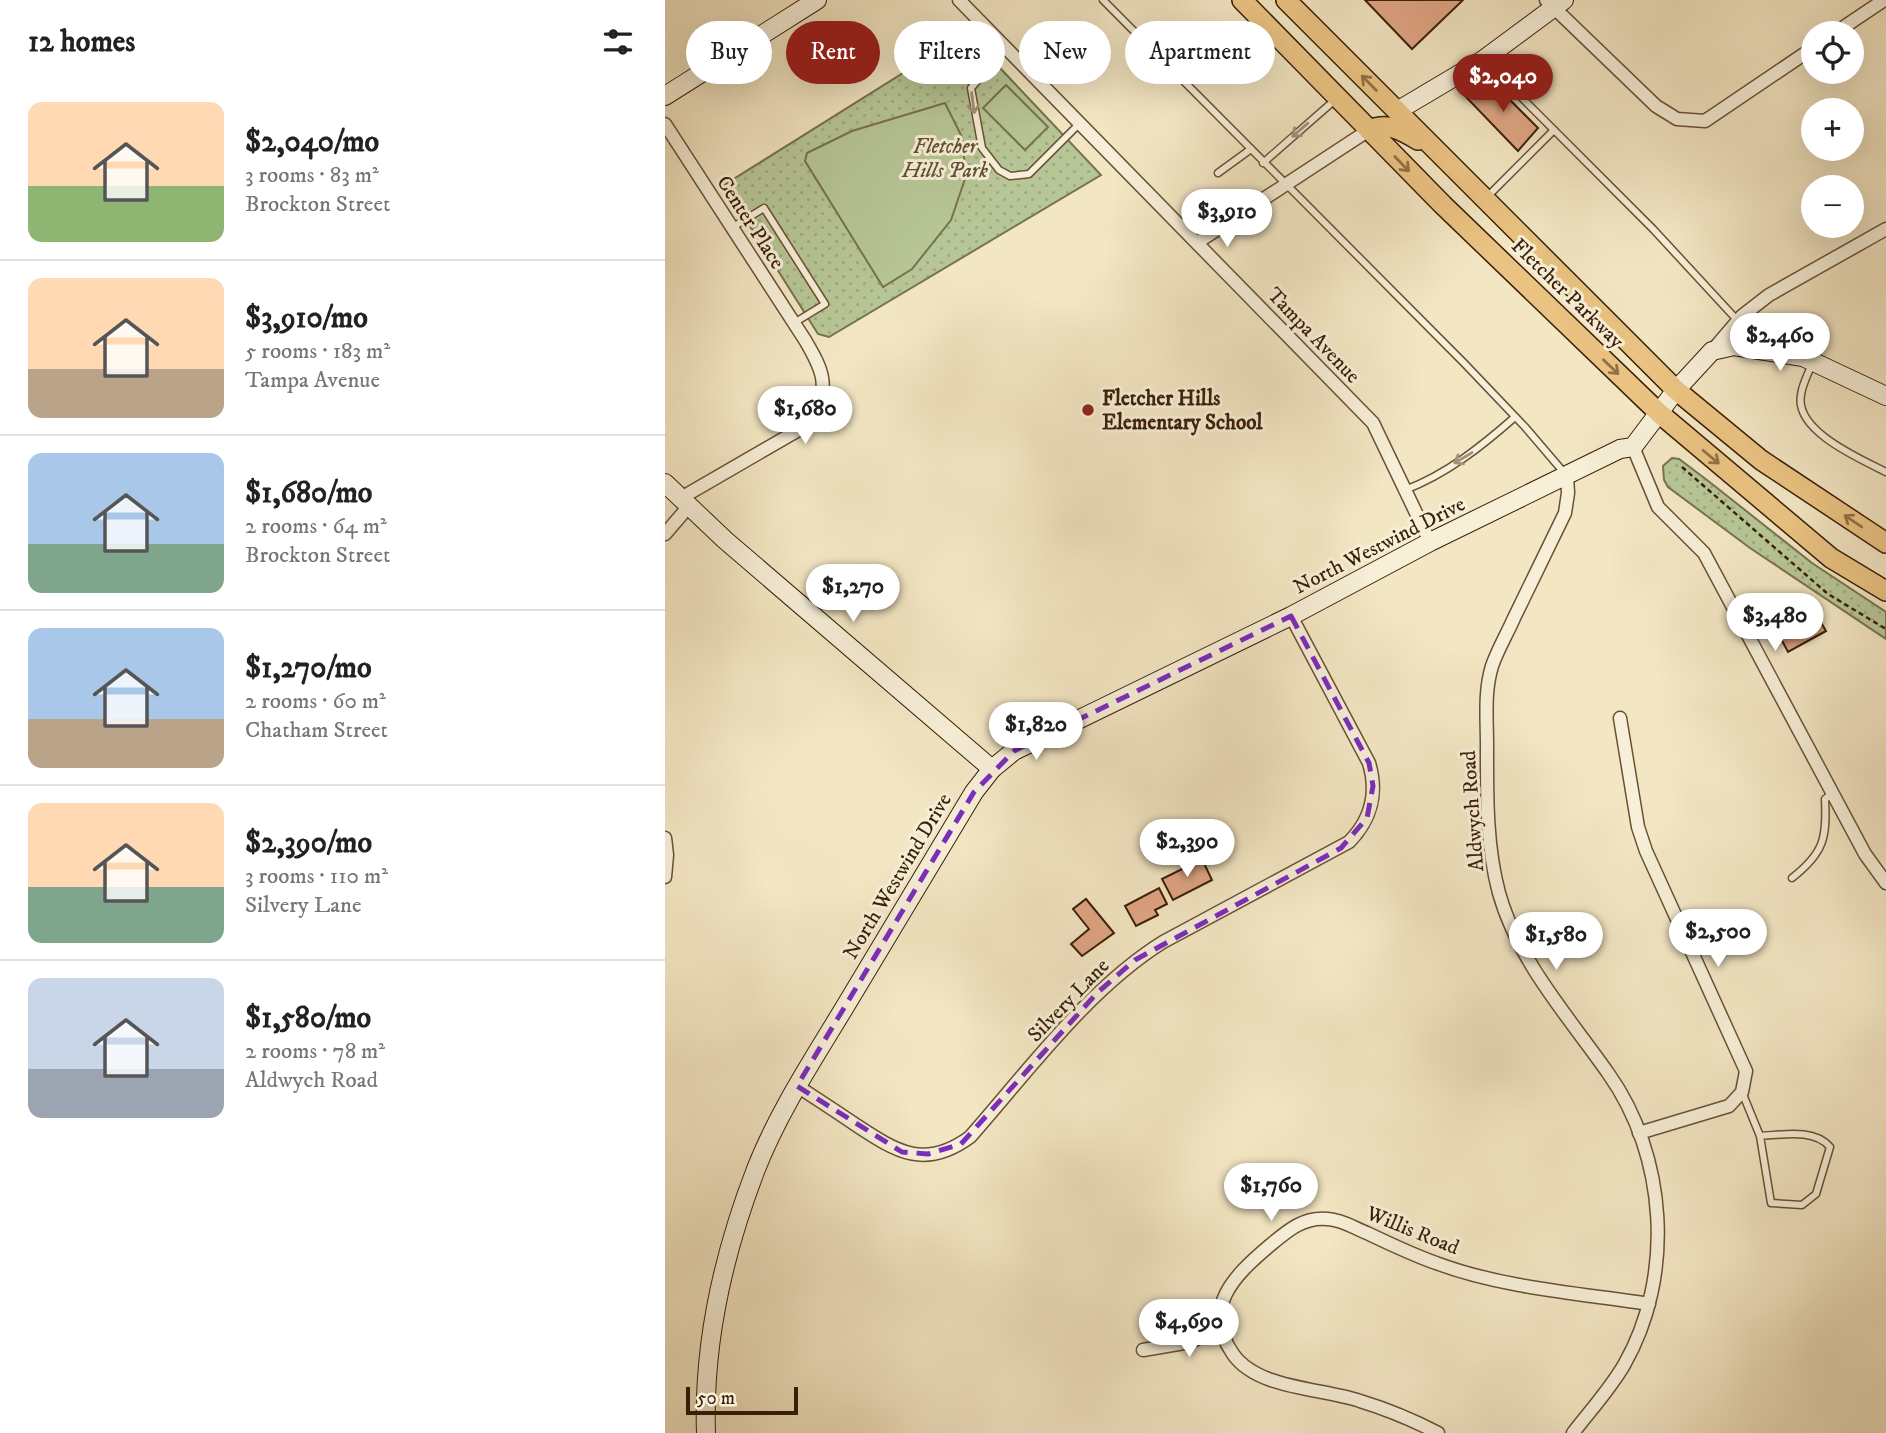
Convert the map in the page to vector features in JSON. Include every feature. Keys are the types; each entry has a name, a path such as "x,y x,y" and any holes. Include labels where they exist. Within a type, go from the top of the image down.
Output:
{"main road":[{"name":"Fletcher Parkway","path":"1242,0 1443,205 1659,413 1831,558 1886,591"},
{"name":"Fletcher Parkway","path":"1290,1 1676,390 1761,460 1886,543"},
{"path":"1338,97 1371,113 1397,111"},
{"path":"1369,130 1383,124 1435,148"}],"street":[{"path":"665,96 817,0"},
{"name":"Tampa Avenue","path":"959,0 1373,423 1430,542"},
{"path":"1853,21 1884,0"},
{"path":"1397,111 1483,60 1554,2 1655,106 1677,119 1705,121 1801,56"},
{"name":"Center Place","path":"665,124 805,340 820,366 823,379 822,401 814,421 685,502 665,534"},
{"path":"1198,242 1369,130"},
{"path":"1886,229 1769,295 1738,321 1676,390 1633,447 1658,507 1704,553 1865,854 1886,883"},
{"path":"1712,351 1734,346 1803,358 1886,396"},
{"name":"North Westwind Drive","path":"706,1433 705,1406 721,1282 757,1167 797,1086 974,792 992,769 1014,751 1291,616 1430,542 1620,449 1633,447"},
{"name":"Aldwych Road","path":"1567,476 1565,513 1489,676 1486,702 1487,809 1495,878 1504,910 1526,957 1610,1076 1630,1112 1652,1174 1657,1219 1657,1268 1640,1332 1623,1366 1573,1433"},
{"path":"665,483 735,548 992,769"},
{"name":"Silvery Lane","path":"797,1086 890,1148 915,1154 950,1149 970,1137 1097,993 1135,960 1163,942 1349,842 1362,827 1371,808 1372,774 1369,763 1291,616"},
{"path":"1620,718 1638,827 1646,851 1746,1071 1742,1093 1729,1107 1639,1133"},
{"path":"665,838 665,877"},
{"name":"Willis Road","path":"1222,1327 1222,1305 1236,1276 1296,1225 1323,1218 1342,1221 1435,1263 1493,1281 1649,1304"},
{"path":"1143,1350 1189,1342 1222,1327 1234,1355 1257,1374 1279,1383 1326,1391 1359,1401 1438,1433"}],"lane":[{"path":"1103,0 1515,417 1567,476"},
{"path":"1006,48 971,88 982,148 999,170 1010,176 1029,174 1080,123"},
{"path":"1483,60 1653,229 1738,321"},
{"path":"1263,163 1338,97"},
{"path":"1485,199 1554,130"},
{"path":"1218,173 1251,149"},
{"path":"732,228 764,208 825,304 794,323"},
{"path":"1813,362 1800,397 1803,412 1815,429 1837,447 1886,472"},
{"path":"1405,490 1420,484 1481,447 1515,417"},
{"path":"1792,878 1809,864 1821,845 1826,830 1825,799 1833,793"},
{"path":"1742,1093 1760,1136 1771,1202 1802,1205 1816,1194 1830,1147 1824,1140 1795,1134 1760,1136"}],"path":[{"path":"1682,467 1828,594 1886,629"}],"highlighted area":[{"path":"1291,616 1369,763 1373,786 1367,818 1341,848 1135,960 1097,993 961,1144 928,1154 902,1152 797,1086 974,792 1014,751"}],"green space":[{"name":"Fletcher Hills Park","path":"1005,73 1101,175 829,337 818,334 724,185 894,79 894,84 1005,84"},
{"path":"1006,85 1048,127 1025,150 983,108"},
{"path":"945,103 962,137 966,176 951,220 912,269 883,287 805,161 807,153 852,131"},
{"path":"1672,458 1679,459 1707,480 1812,563 1886,612 1886,639 1750,548 1668,487 1664,480 1663,466"}],"building":[{"path":"1365,0 1463,0 1412,49"},
{"path":"1489,79 1538,128 1518,151 1465,96"},
{"path":"1808,600 1826,631 1788,652 1771,620"},
{"path":"1202,859 1212,880 1173,900 1162,879"},
{"path":"1159,888 1167,904 1155,910 1158,915 1136,926 1125,906"},
{"path":"1086,899 1114,933 1082,956 1071,944 1089,929 1073,909"}],"place":[{"name":"Fletcher Hills Elementary School","path":"1088,410"}]}
